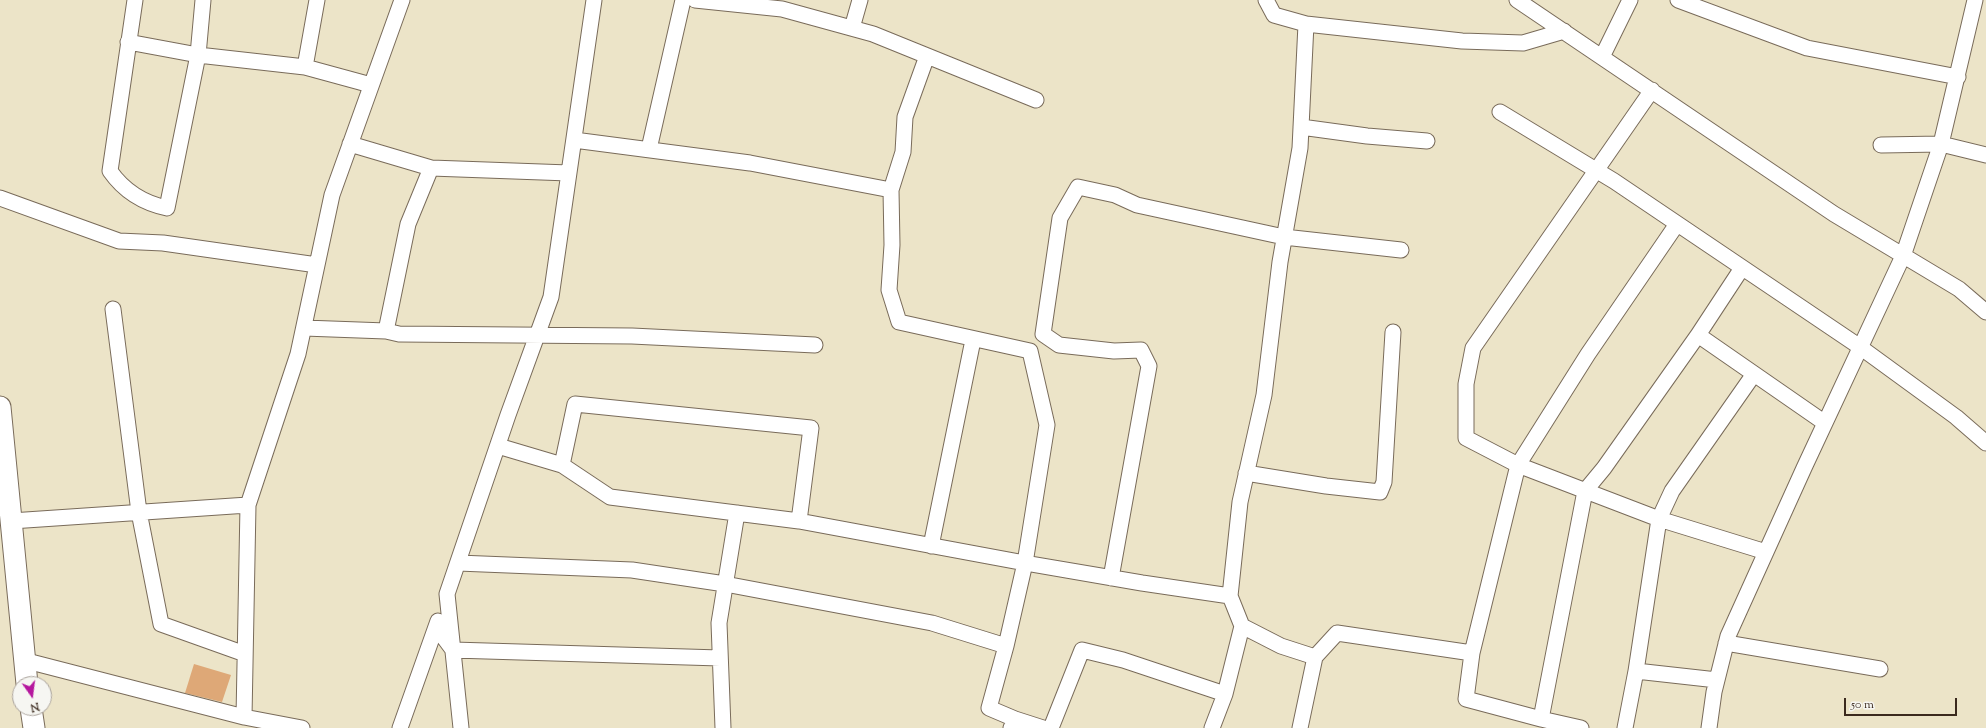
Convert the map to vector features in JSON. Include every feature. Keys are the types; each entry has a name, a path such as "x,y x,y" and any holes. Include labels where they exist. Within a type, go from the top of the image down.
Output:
{"street":[{"path":"135,0 110,172 120,185 150,205 167,208 198,55 203,0"},
{"path":"305,67 317,0"},
{"path":"244,717 248,506 298,354 332,195 402,0"},
{"path":"400,728 536,336 551,297 594,0"},
{"path":"649,149 683,0"},
{"path":"696,0 782,9 873,34 1036,100"},
{"path":"852,28 860,0"},
{"path":"1266,0 1274,15 1306,24 1462,41 1523,43 1564,31"},
{"path":"1517,0 1834,214 1959,289 1986,312"},
{"path":"1602,57 1630,0"},
{"path":"1678,0 1807,48 1958,77"},
{"path":"1714,727 1717,680 1726,643 1825,423 1903,256 1941,144 1975,0"},
{"path":"1212,728 1225,694 1242,626 1230,596 1240,502 1264,395 1284,237 1300,148 1306,24"},
{"path":"128,42 198,55 305,67 371,85"},
{"path":"927,56 905,117 902,152 891,190 892,245 889,290 899,322 973,340 1030,351 1047,425 1025,563 1006,646 989,708 1013,723 1043,728"},
{"path":"1652,90 1473,348 1466,384 1466,438 1518,465 1659,519 1766,552"},
{"path":"1500,112 1597,170 1860,347 1956,417 1986,443"},
{"path":"1301,127 1367,136 1427,141"},
{"path":"574,140 750,163 891,190"},
{"path":"350,144 430,168 569,173"},
{"path":"1881,145 1941,144 1986,155"},
{"path":"386,331 408,224 430,168"},
{"path":"1111,578 1149,366 1141,350 1114,351 1060,345 1043,334 1060,218 1078,187 1115,195 1137,205 1284,237 1401,250"},
{"path":"0,198 119,241 163,243 317,265"},
{"path":"1581,728 1466,699 1472,654 1518,465 1588,354 1677,224"},
{"path":"1541,719 1585,490 1604,468 1698,335 1742,268"},
{"path":"113,309 140,512 161,624 245,654"},
{"path":"304,328 386,331 399,334 632,336 816,346"},
{"path":"1246,473 1326,486 1380,492 1384,482 1393,332"},
{"path":"1698,335 1825,423"},
{"path":"931,546 973,340"},
{"path":"1625,728 1636,671 1659,519 1672,491 1754,374"},
{"path":"562,465 575,404 811,428 799,521"},
{"path":"0,407 26,676"},
{"path":"498,446 562,465 610,497 799,521 1111,578 1230,596"},
{"path":"11,521 248,506"},
{"path":"723,728 718,623 738,513"},
{"path":"458,563 632,570 725,584 932,623 1006,646"},
{"path":"447,594 461,728"},
{"path":"1242,626 1281,646 1315,657"},
{"path":"436,627 453,650"},
{"path":"1300,728 1315,657 1337,633 1394,640 1472,654"},
{"path":"1726,643 1880,669"},
{"path":"453,650 720,658"},
{"path":"1051,728 1082,650 1123,660 1225,694"},
{"path":"23,660 244,717 302,728"},
{"path":"1636,671 1717,680"},
{"path":"32,716 34,728"}],"building":[{"path":"194,664 231,675 222,702 185,693"}]}
